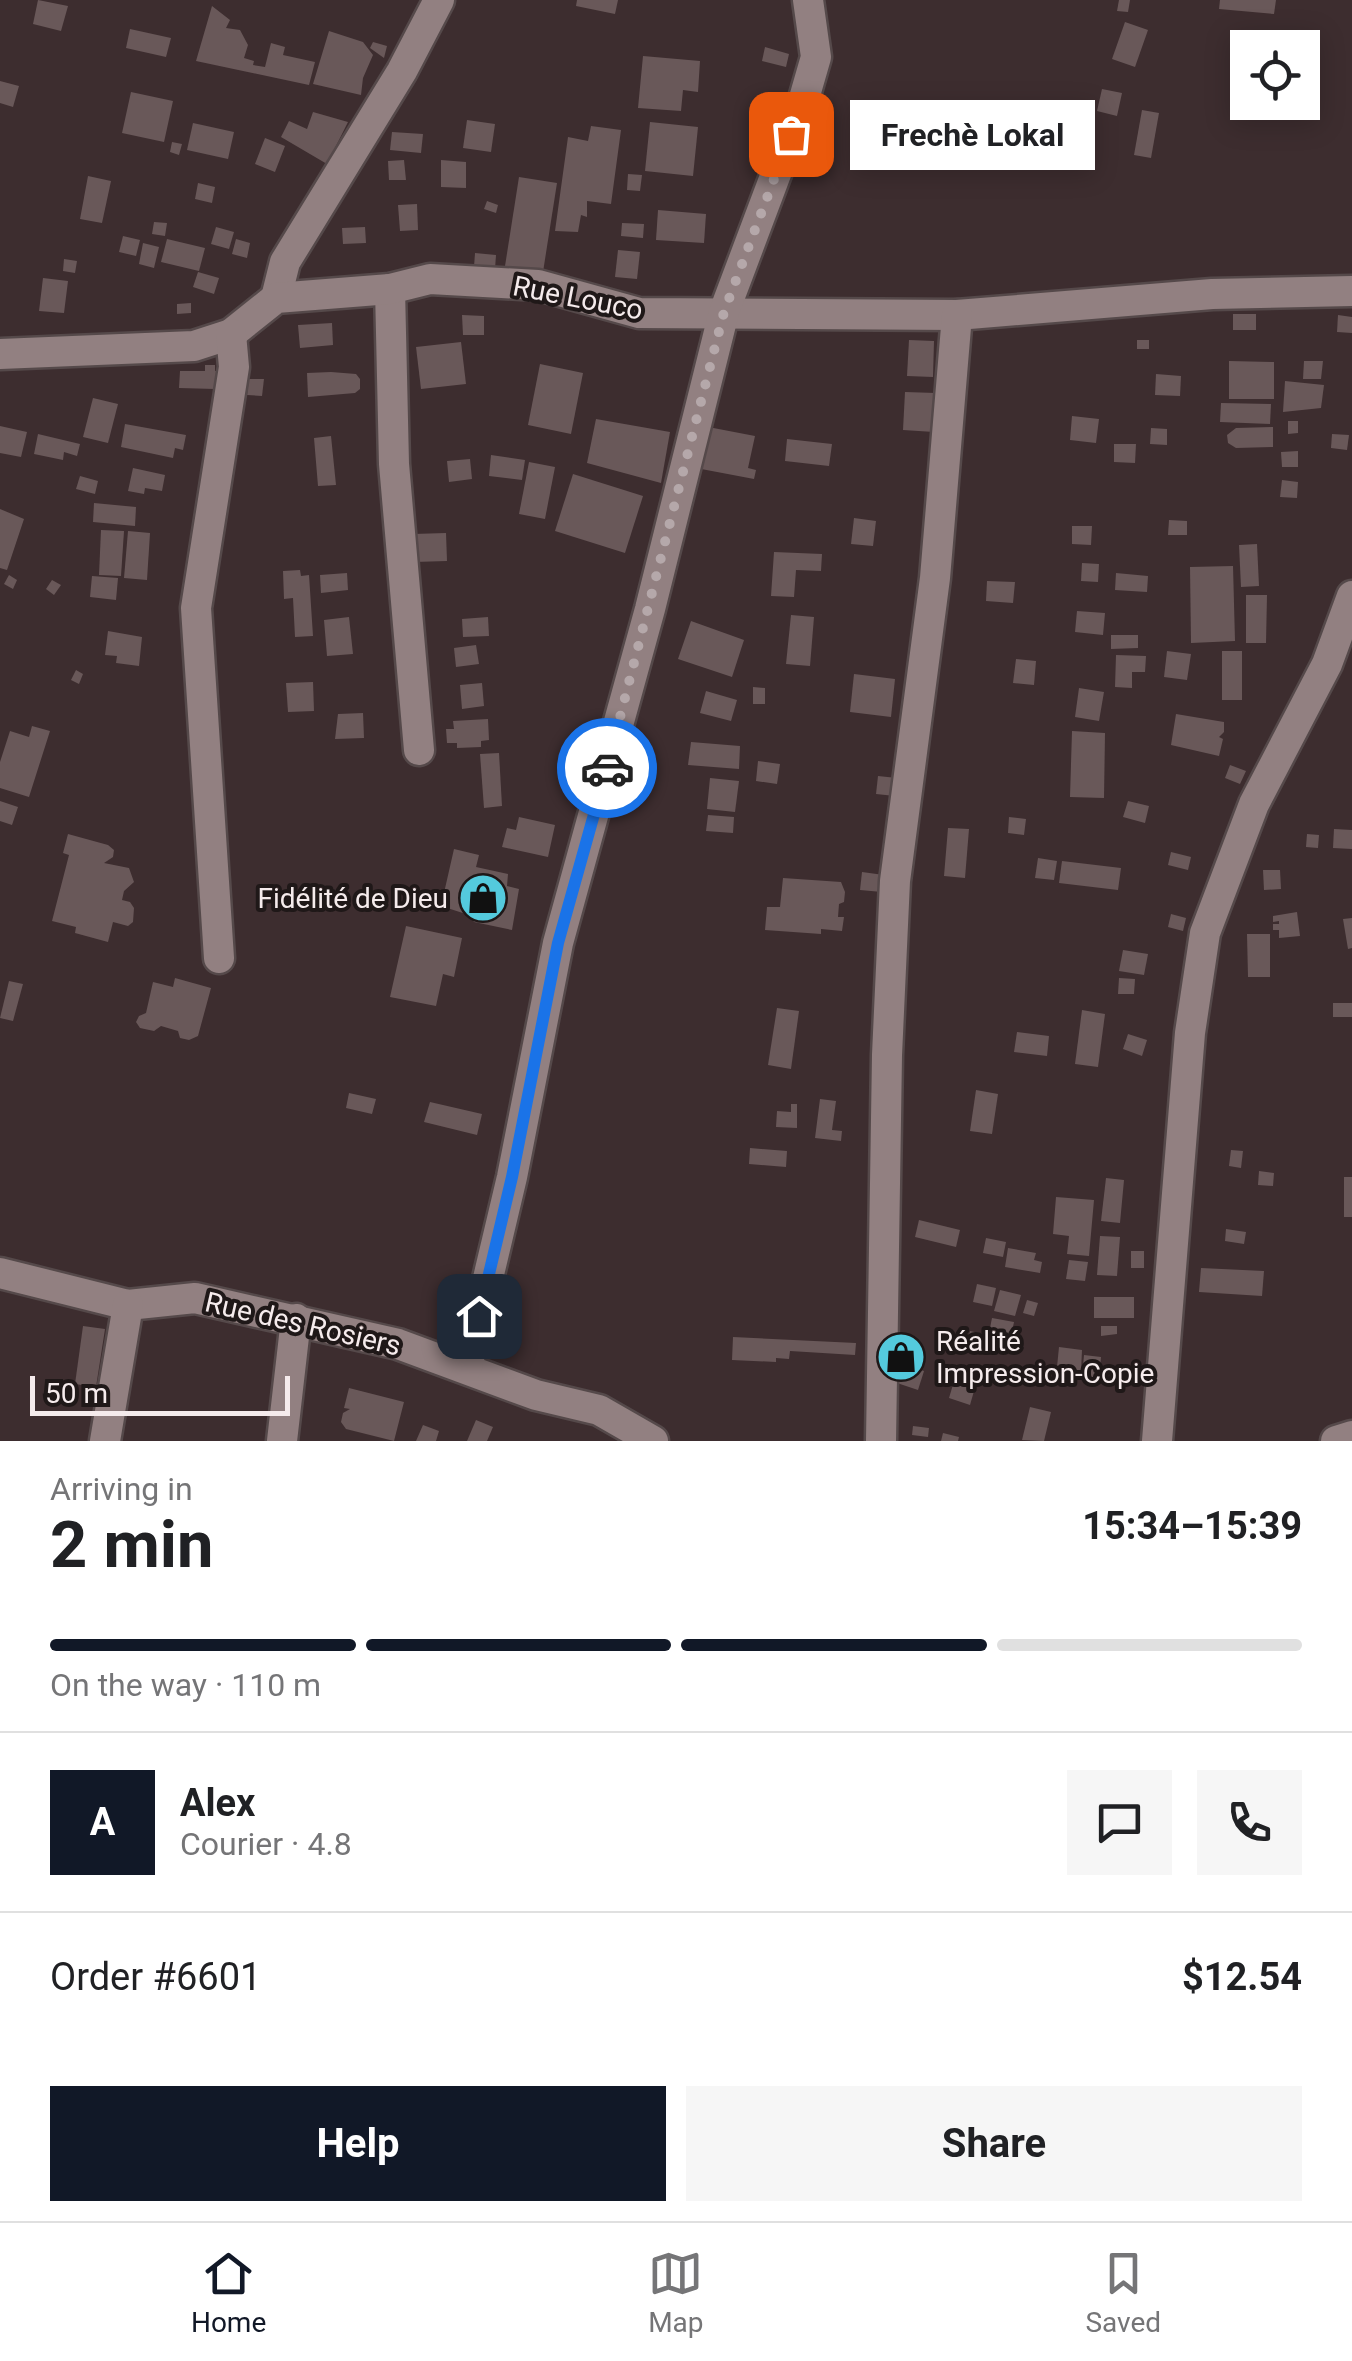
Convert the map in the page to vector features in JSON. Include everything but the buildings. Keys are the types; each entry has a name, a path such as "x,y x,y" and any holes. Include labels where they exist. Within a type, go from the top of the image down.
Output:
{"street":[{"path":"0,354 194,346 231,334 276,298 285,262 402,71 438,0"},
{"path":"467,1368 512,1177 558,943 650,610 724,312 816,57 808,0"},
{"name":"Rue Louco","path":"276,298 390,288 430,279 538,284 639,313 956,316 1212,294 1352,291"},
{"path":"390,288 394,464 419,750"},
{"path":"881,1441 887,1073 896,881 935,578 956,316"},
{"path":"219,958 196,608 234,367 231,334"},
{"path":"1157,1441 1190,1033 1205,932 1246,822 1327,664 1352,596"},
{"name":"Rue des Rosiers","path":"0,1273 128,1305 195,1298 398,1344 536,1395 599,1410 652,1441"},
{"path":"105,1441 128,1305"},
{"path":"282,1441 296,1319"},
{"path":"1336,1441 1352,1436"}],"way so far":[{"path":"607,768 724,312 791,134"}],"place":[{"name":"Frechè Lokal","path":"791,134"},
{"name":"Fidélité de Dieu","path":"483,898"},
{"name":"Réalité Impression-Copie","path":"901,1357"}],"route":[{"path":"479,1316 512,1177 558,943 607,768"}]}
